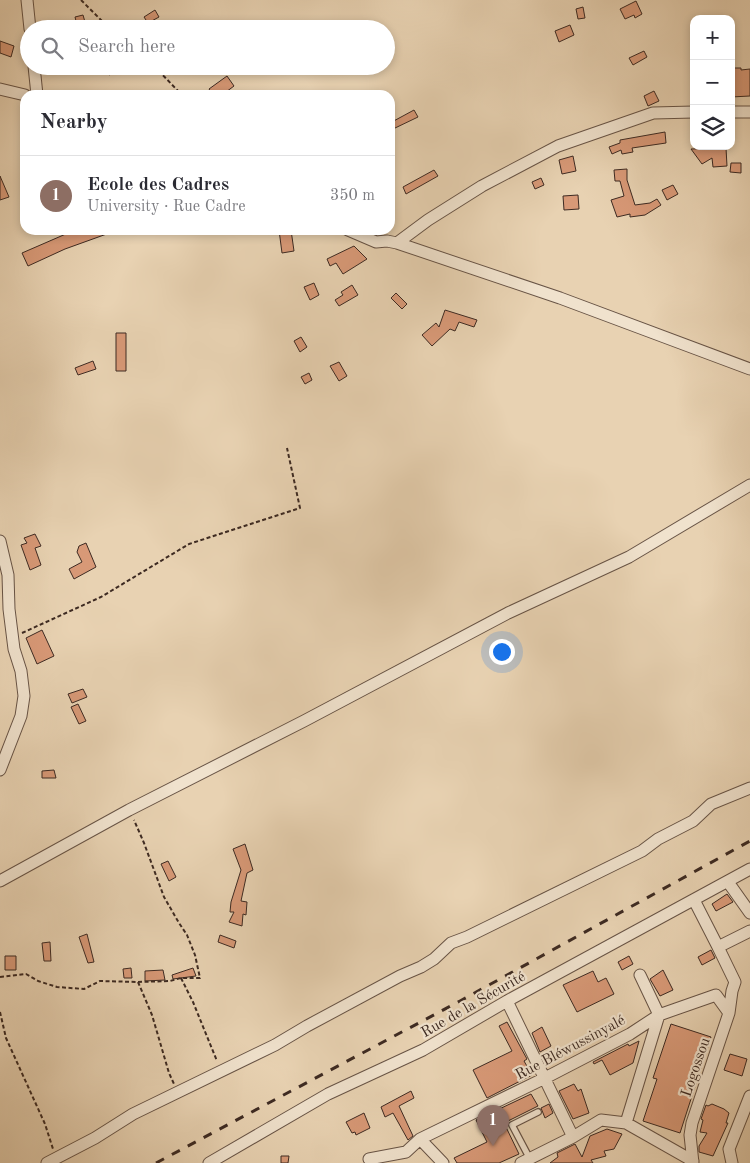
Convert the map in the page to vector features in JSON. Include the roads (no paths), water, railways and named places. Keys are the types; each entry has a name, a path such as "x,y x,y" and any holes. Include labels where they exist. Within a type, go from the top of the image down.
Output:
{"street":[{"path":"27,0 29,20"},
{"path":"35,75 37,90"},
{"path":"0,89 20,94"},
{"path":"397,243 428,220 482,186 558,146 654,113 690,112"},
{"path":"735,112 750,112"},
{"path":"360,235 376,242 387,240 397,243 560,298 750,369"},
{"path":"0,881 129,810 304,721 508,613 629,557 750,485"},
{"path":"0,541 8,575 9,609 22,680 24,706 0,770"},
{"path":"51,1160 94,1138 133,1114 275,1045 400,976 422,967 451,943 476,933 642,851 658,839 693,821 711,804 750,788"},
{"name":"Rue de la Sécurité","path":"210,1163 328,1094 423,1050 506,1002 750,869"},
{"path":"728,882 750,913"},
{"path":"694,900 718,947 750,931"},
{"name":"Logossou","path":"693,1162 690,1135 692,1123 729,1013 735,982 718,947"},
{"path":"626,1123 659,1015 640,975"},
{"name":"Rue Bléwussinyalé","path":"369,1159 406,1152 420,1139 630,1034 659,1015 716,995 729,1013"},
{"path":"506,1002 573,1137"},
{"path":"732,1163 729,1149 750,1096"},
{"path":"525,1161 573,1137 601,1120 626,1123 693,1162"},
{"path":"420,1139 443,1163"}],"lane":[{"path":"525,1161 512,1125 538,1112"}],"railway":[{"path":"156,1163 460,1001 750,841"}],"place":[{"name":"Ecole des Cadres","path":"493,1146"}]}
